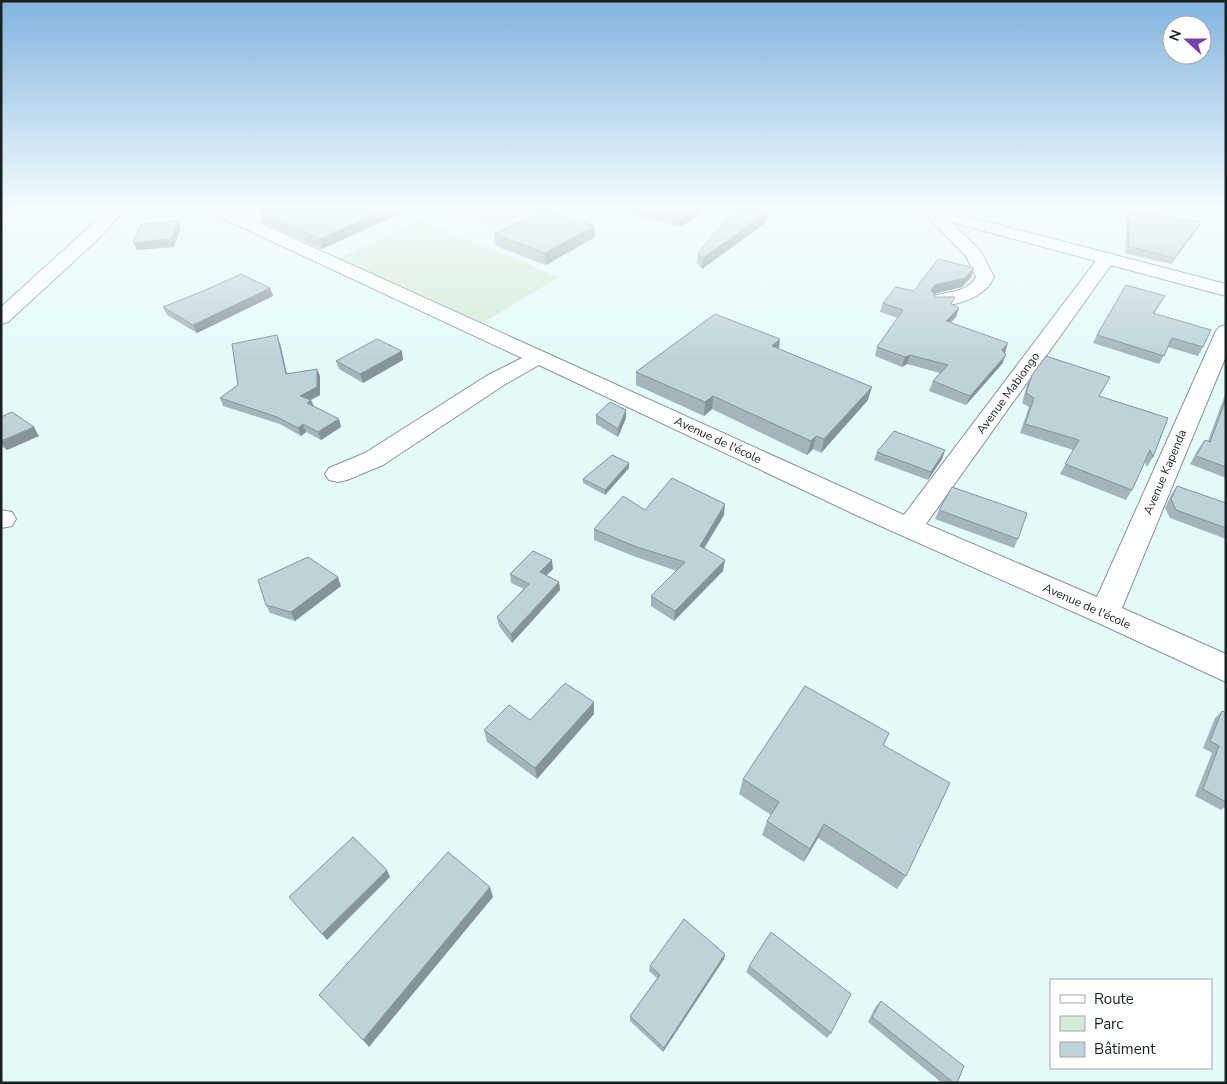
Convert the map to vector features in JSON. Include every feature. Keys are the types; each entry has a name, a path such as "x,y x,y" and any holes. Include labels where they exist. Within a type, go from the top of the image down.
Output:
{"main road":[{"path":"1,318 67,258"},
{"name":"Avenue de l'école","path":"320,258 909,528 1105,613 1226,669"},
{"path":"940,300 975,290 984,284 985,277 976,258"},
{"path":"1107,258 1226,290"},
{"name":"Avenue Mabiongo","path":"909,528 1107,258"},
{"name":"Avenue Kapenda","path":"1105,613 1226,331"},
{"path":"338,474 374,459 496,380 537,358"}],"green space":[{"path":"340,258 512,258 559,277 477,326 333,261"}],"building":[{"path":"938,259 974,268 965,278 935,285 931,290 936,297 955,297 951,304 959,308 946,321 1008,343 1002,350 1006,355 970,396 933,381 948,365 910,355 905,357 877,347 903,310 883,303 896,287 914,291"},
{"path":"241,274 270,288 193,325 163,307 201,292"},
{"path":"1126,285 1165,296 1153,313 1211,330 1203,347 1172,338 1164,356 1097,335"},
{"path":"715,314 780,339 772,346 872,387 824,439 816,436 811,441 713,396 705,402 636,372"},
{"path":"277,335 286,374 317,369 317,387 300,396 311,400 307,403 339,419 318,432 303,424 298,428 277,417 220,398 238,385 232,344"},
{"path":"377,339 402,351 360,374 336,361"},
{"path":"1046,356 1110,377 1099,396 1168,418 1153,457 1150,450 1132,490 1065,464 1079,440 1025,424 1034,398 1026,393 1032,375"},
{"path":"1226,399 1226,467 1196,456 1205,440 1210,442"},
{"path":"610,402 626,410 618,429 596,415"},
{"path":"12,412 34,427 1,441 1,417"},
{"path":"894,431 945,450 931,472 877,452"},
{"path":"612,455 629,463 605,490 583,479"},
{"path":"672,478 725,504 700,546 725,560 675,611 651,596 685,562 634,546 594,529 623,496 645,510"},
{"path":"1177,486 1226,503 1226,528 1176,510 1171,499"},
{"path":"952,487 1027,513 1018,539 939,510"},
{"path":"533,551 552,560 540,572 559,582 511,634 497,617 529,584 510,574"},
{"path":"308,557 338,577 291,612 266,605 258,580"},
{"path":"565,683 594,702 535,768 484,730 509,705 530,720"},
{"path":"805,686 889,733 883,745 950,783 906,876 824,824 810,849 767,821 779,802 743,779"},
{"path":"1222,711 1226,713 1226,802 1203,789 1219,746 1210,741"},
{"path":"353,837 387,870 322,934 289,897"},
{"path":"448,852 490,887 363,1040 319,995"},
{"path":"684,919 725,954 664,1048 630,1016 660,975 650,966"},
{"path":"771,932 851,994 831,1033 749,966"},
{"path":"881,1001 964,1066 957,1083 954,1083 872,1017"}]}
